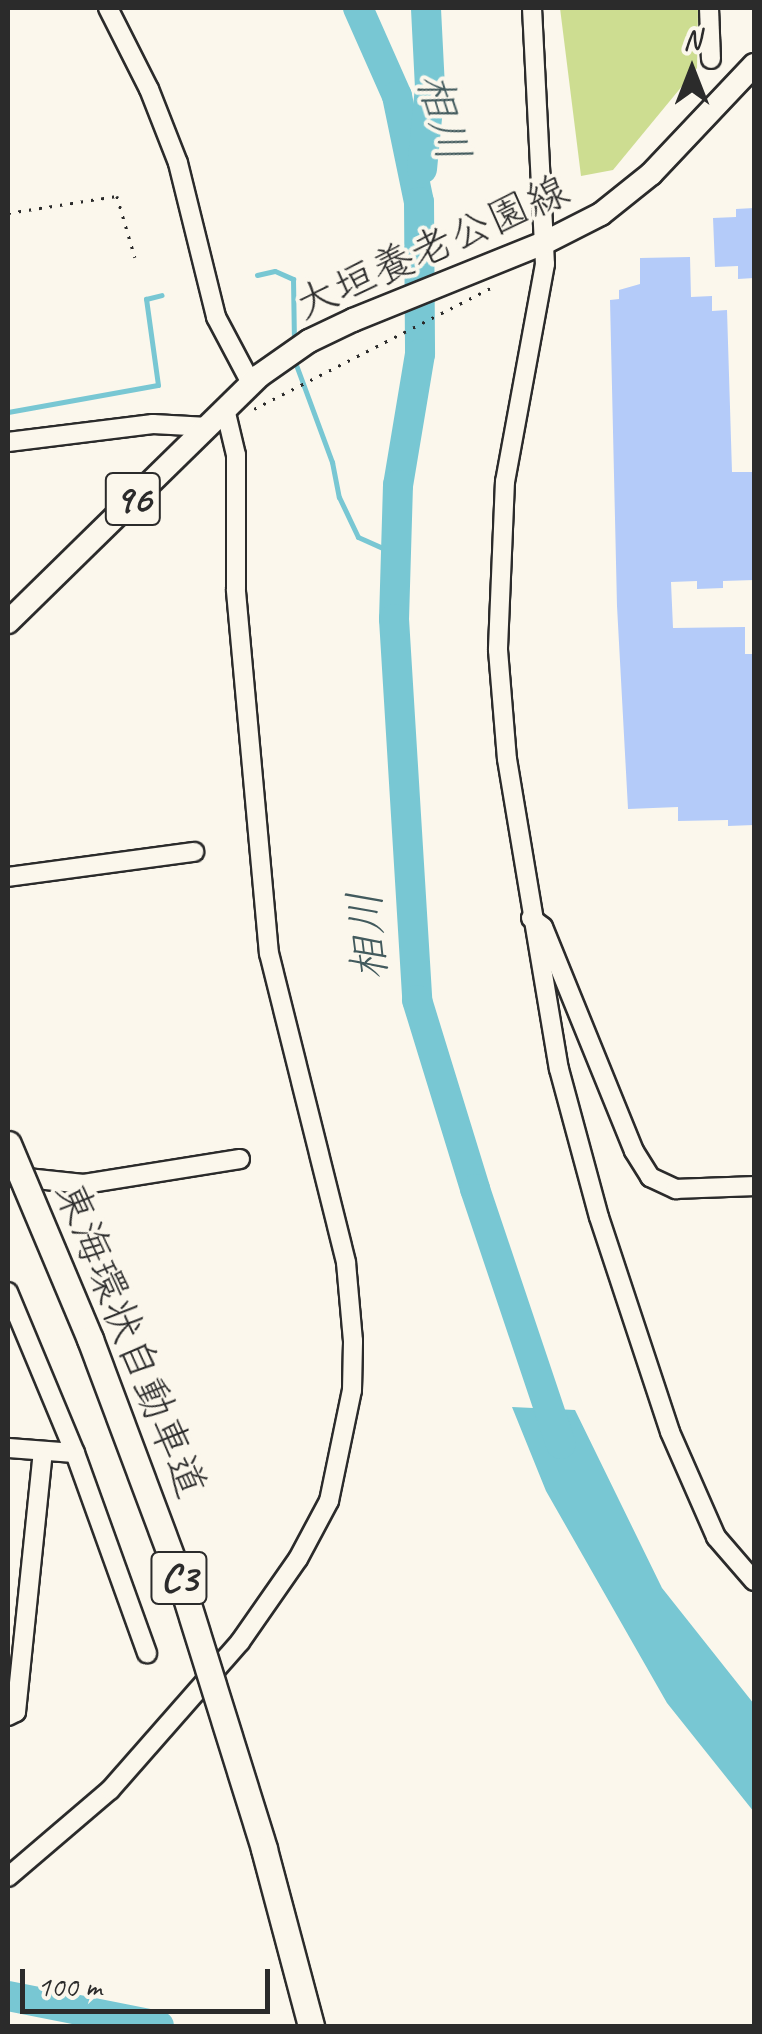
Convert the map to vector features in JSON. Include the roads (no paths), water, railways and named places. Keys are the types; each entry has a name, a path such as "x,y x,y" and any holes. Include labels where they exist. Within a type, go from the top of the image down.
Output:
{"highway":[{"name":"東海環状自動車道","path":"8,1144 110,1390 182,1585 264,1848 311,2026"}],"main road":[{"name":"大垣養老公園線","path":"10,616 221,419 255,380 308,340 539,244 601,214 652,174 754,65"}],"street":[{"path":"108,8 149,90 178,163 216,317 255,380"},
{"path":"532,8 539,244 545,264 505,481 498,581 508,759 530,917 559,1069 599,1216 670,1432 716,1537 754,1582"},
{"path":"710,8 712,59"},
{"path":"8,442 221,419 236,455 236,589 269,954 346,1262 353,1341 352,1390 340,1466 329,1501 298,1559 240,1642 110,1790 8,1877"},
{"path":"8,877 194,852"},
{"path":"530,917 544,926 634,1151 650,1178 676,1188 754,1186"},
{"path":"8,1176 84,1184 240,1158"},
{"path":"8,1292 75,1453 147,1653"},
{"path":"8,1448 75,1453"},
{"path":"8,1716 16,1712 43,1452"}],"water":[{"path":"512,1407 575,1410 662,1588 754,1704 754,1812 667,1703 546,1491"}],"waterway":[{"name":"相川","path":"358,8 397,96 419,202 420,354 398,485 394,619 417,1000 475,1189 561,1444"},
{"path":"422,169 430,88 426,8"},
{"path":"257,275 275,271 293,279 294,341"},
{"path":"8,412 158,385 146,299 162,295"},
{"path":"295,362 332,462 339,497 358,537 396,554"},
{"path":"8,1996 159,2026"}]}
